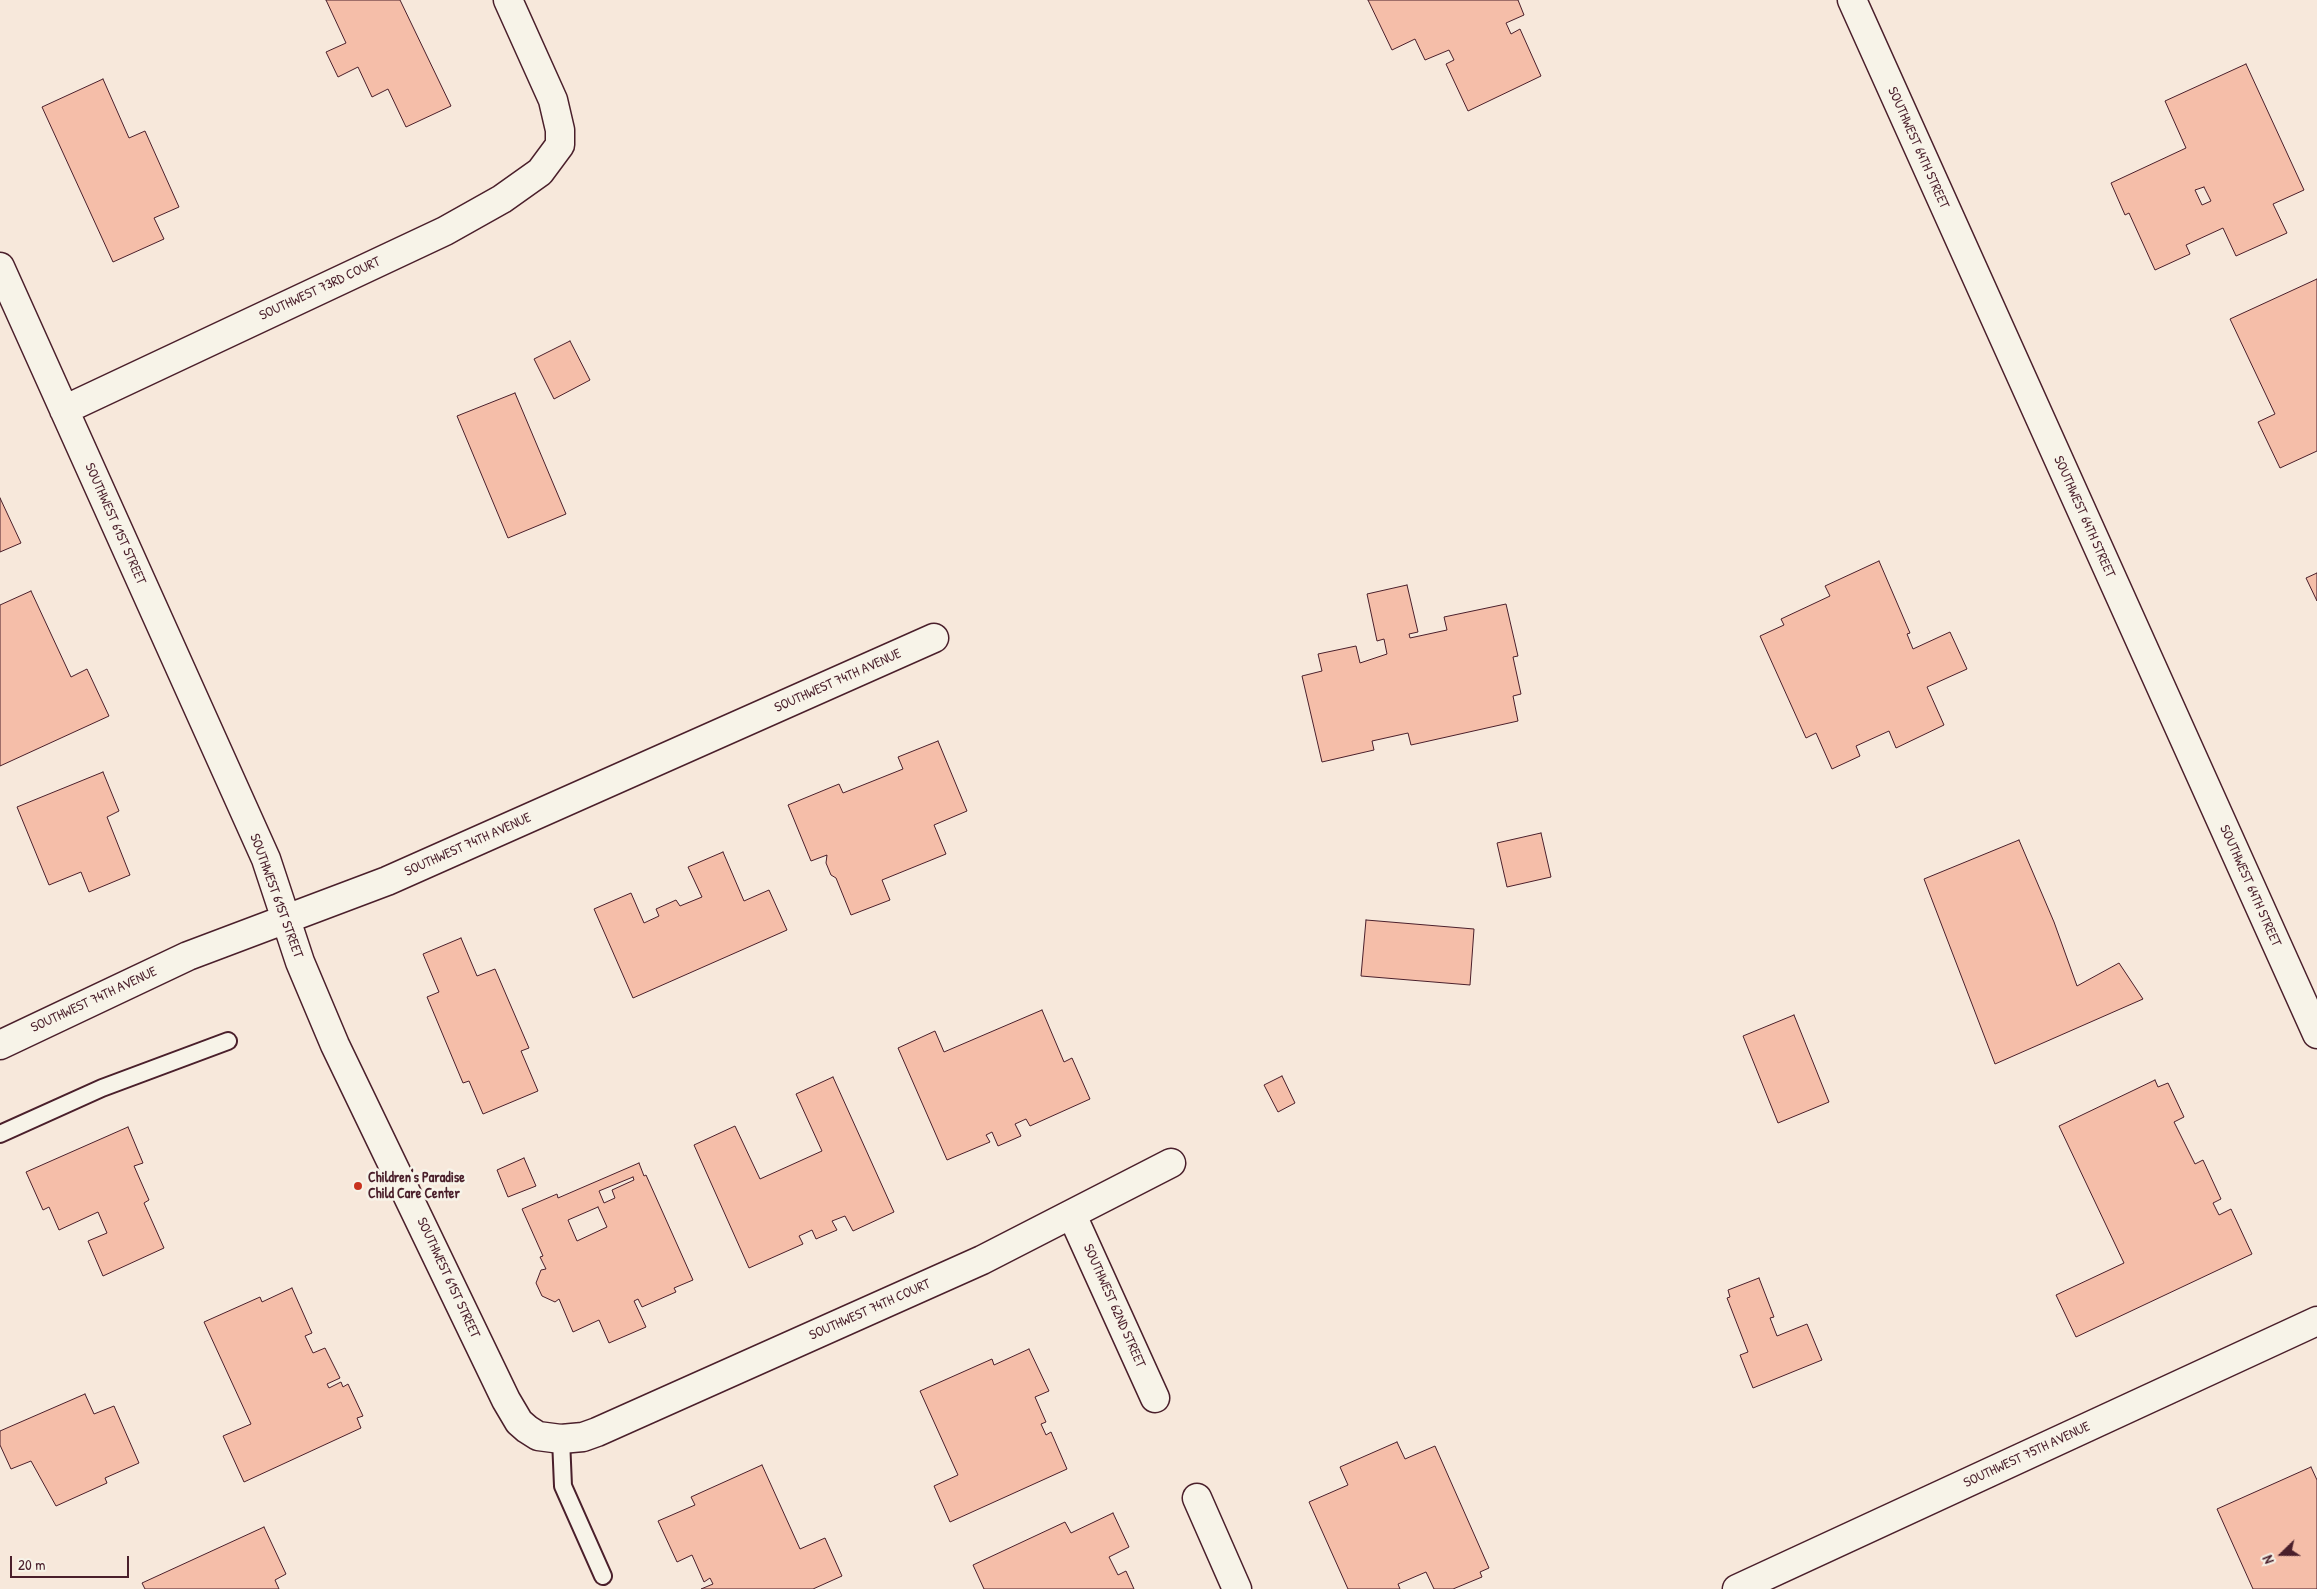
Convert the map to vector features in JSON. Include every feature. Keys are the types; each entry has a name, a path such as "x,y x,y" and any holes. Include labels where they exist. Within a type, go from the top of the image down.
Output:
{"street":[{"name":"SOUTHWEST 73RD COURT","path":"64,410 470,218 502,199 540,172 560,145 560,130 553,100 508,0"},
{"name":"SOUTHWEST 64TH STREET","path":"1852,0 2317,1034"},
{"name":"SOUTHWEST 61ST STREET","path":"0,267 266,858 300,962 335,1045 506,1400 519,1422 527,1429 538,1436 561,1439"},
{"name":"SOUTHWEST 74TH AVENUE","path":"0,1045 188,956 387,881 934,638"},
{"name":"SOUTHWEST 74TH COURT","path":"561,1439 583,1437 597,1432 982,1260 1171,1163"},
{"name":"SOUTHWEST 62ND STREET","path":"1072,1215 1155,1398"},
{"name":"SOUTHWEST 75TH AVENUE","path":"1737,1589 2317,1321"},
{"path":"1197,1498 1237,1589"}],"lane":[{"path":"0,1134 102,1088 228,1041"},
{"path":"561,1439 563,1486 603,1576"}],"building":[{"path":"326,0 400,0 451,106 406,127 388,89 372,97 358,67 338,77 326,52 346,43"},
{"path":"1368,0 1518,0 1524,15 1506,23 1511,34 1520,29 1541,76 1468,111 1446,64 1454,60 1449,50 1425,60 1415,39 1392,50"},
{"path":"2246,64 2304,190 2273,204 2287,233 2236,256 2223,228 2186,245 2190,254 2155,270 2129,213 2125,215 2111,183 2186,148 2165,101","holes":["2204,187 2211,201 2202,205 2195,190"]},
{"path":"103,79 129,138 145,131 179,207 154,218 164,239 113,262 42,107"},
{"path":"2317,279 2317,451 2280,468 2258,422 2275,414 2230,319"},
{"path":"570,341 590,380 554,399 534,359"},
{"path":"515,393 566,514 508,538 457,416"},
{"path":"0,498 21,543 0,552"},
{"path":"1879,561 1910,633 1907,634 1913,649 1950,632 1967,669 1927,687 1944,725 1896,748 1889,731 1856,746 1860,756 1832,769 1816,733 1806,738 1760,636 1784,625 1781,619 1830,596 1825,586"},
{"path":"2317,573 2317,601 2306,578"},
{"path":"1407,585 1418,632 1409,634 1410,638 1447,630 1444,617 1506,604 1518,656 1513,657 1521,694 1513,696 1518,721 1411,745 1408,733 1372,741 1374,750 1322,762 1302,676 1322,671 1318,654 1356,646 1360,663 1387,654 1384,639 1377,641 1367,594"},
{"path":"31,591 71,677 87,669 109,716 0,766 0,605"},
{"path":"938,741 967,811 934,825 946,854 882,880 890,900 851,915 836,878 831,875 826,863 827,855 811,861 788,805 839,784 843,793 903,769 898,757"},
{"path":"103,772 119,811 107,817 130,875 89,892 81,872 49,885 17,807"},
{"path":"1541,833 1551,877 1507,887 1497,843"},
{"path":"2019,840 2054,922 2077,986 2119,963 2143,999 1995,1064 1924,879"},
{"path":"723,852 744,901 769,890 787,930 633,998 594,909 631,893 644,923 659,916 656,909 676,900 680,906 702,897 688,867"},
{"path":"1366,920 1474,929 1470,985 1361,976"},
{"path":"461,938 477,976 495,969 529,1048 521,1051 538,1091 483,1114 469,1081 463,1083 427,997 439,992 423,954"},
{"path":"1042,1010 1064,1062 1072,1058 1090,1099 1030,1126 1026,1119 1015,1124 1021,1136 998,1146 992,1132 986,1135 990,1142 947,1160 898,1048 935,1031 944,1052"},
{"path":"1794,1015 1829,1102 1778,1123 1743,1036"},
{"path":"1282,1076 1295,1103 1278,1112 1264,1085"},
{"path":"833,1077 894,1212 853,1231 845,1216 832,1221 837,1230 816,1239 812,1230 799,1236 803,1244 749,1268 694,1145 735,1126 760,1179 822,1151 796,1094"},
{"path":"2155,1080 2158,1087 2168,1083 2184,1117 2174,1122 2195,1164 2203,1160 2221,1199 2213,1203 2219,1215 2231,1209 2252,1254 2076,1337 2056,1295 2124,1263 2059,1126"},
{"path":"128,1127 143,1163 134,1166 149,1200 144,1203 164,1248 103,1276 88,1241 107,1233 98,1212 59,1230 49,1207 43,1210 26,1172"},
{"path":"524,1158 536,1186 508,1197 497,1170"},
{"path":"639,1163 693,1280 674,1288 676,1292 642,1307 638,1299 634,1301 646,1327 609,1343 599,1320 573,1332 559,1299 555,1302 542,1296 536,1283 541,1270 546,1269 540,1257 543,1256 522,1209 557,1194 558,1198","holes":["633,1177 634,1180 612,1190 615,1198 604,1203 599,1191","598,1207 607,1227 577,1241 568,1220"]},
{"path":"1759,1278 1774,1317 1770,1318 1777,1336 1807,1324 1822,1360 1753,1388 1740,1355 1748,1352 1727,1298 1730,1297 1728,1290"},
{"path":"292,1288 312,1333 305,1336 313,1353 325,1348 340,1378 327,1384 329,1388 341,1382 343,1387 348,1384 363,1416 357,1418 361,1428 244,1482 223,1436 251,1424 204,1322 260,1297 262,1302"},
{"path":"1029,1349 1049,1391 1035,1397 1046,1422 1041,1424 1046,1435 1051,1432 1067,1469 950,1522 934,1486 958,1475 920,1391 992,1359 994,1365"},
{"path":"85,1394 94,1414 114,1406 139,1463 105,1478 107,1483 56,1506 31,1461 11,1469 0,1445 0,1431"},
{"path":"1397,1442 1405,1459 1435,1446 1489,1568 1480,1572 1482,1577 1453,1589 1434,1589 1426,1572 1398,1584 1400,1589 1348,1589 1309,1502 1348,1485 1340,1467"},
{"path":"762,1465 800,1549 825,1538 842,1576 813,1589 701,1589 713,1584 710,1578 704,1582 692,1555 677,1562 658,1521 695,1505 691,1497"},
{"path":"2311,1467 2317,1480 2317,1589 2253,1589 2217,1509"},
{"path":"1113,1513 1129,1547 1109,1557 1118,1575 1126,1571 1134,1589 984,1589 973,1565 1065,1522 1071,1533"},
{"path":"264,1527 286,1574 275,1580 279,1589 145,1589 142,1583"}],"place":[{"name":"Children's Paradise Child Care Center","path":"358,1186"}]}
